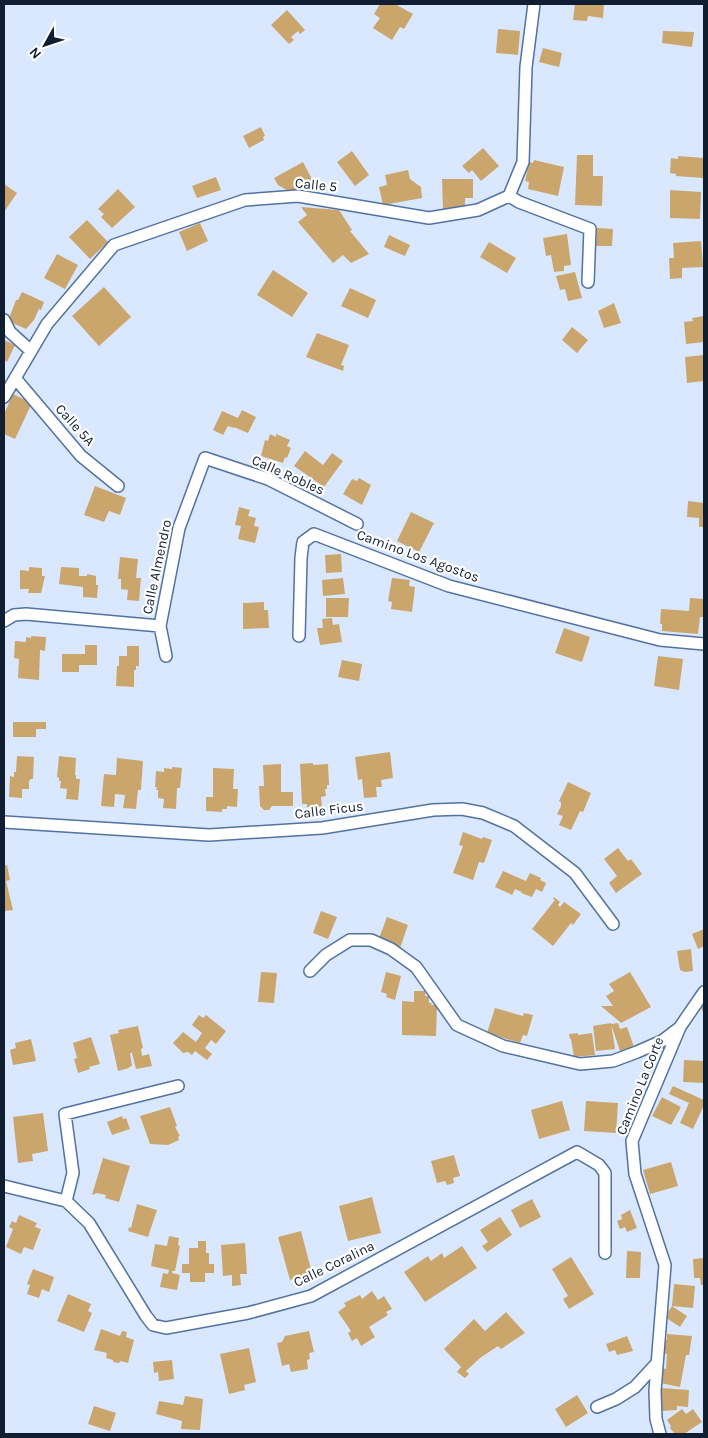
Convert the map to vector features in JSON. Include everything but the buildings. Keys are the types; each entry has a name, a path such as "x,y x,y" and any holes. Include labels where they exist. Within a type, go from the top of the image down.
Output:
{"street":[{"path":"534,4 526,66 523,162 509,196 519,202 590,229 588,282"},
{"name":"Calle 5","path":"4,397 48,324 114,245 245,200 298,196 429,218 478,210 509,196"},
{"path":"4,320 10,332 31,351"},
{"name":"Calle 5A","path":"15,378 81,456 118,486"},
{"name":"Calle Robles","path":"205,458 268,480 358,524"},
{"name":"Calle Almendro","path":"166,656 160,626 179,528 205,458"},
{"name":"Camino Los Agostos","path":"299,636 303,542 314,534 448,586 660,640 704,644"},
{"path":"4,621 14,614 26,614 160,626"},
{"name":"Calle Ficus","path":"4,822 209,836 322,828 433,810 462,809 482,813 514,826 574,873 613,924"},
{"path":"310,971 326,955 350,940 371,940 392,949 416,967 457,1025 503,1046 580,1064 613,1060 637,1052 662,1041 680,1027"},
{"name":"Camino La Corte","path":"660,1434 656,1420 654,1392 664,1265 635,1174 632,1141 680,1027 704,992"},
{"path":"4,1186 66,1201 73,1173 65,1114 178,1086"},
{"name":"Calle Coralina","path":"66,1201 89,1223 153,1325 166,1328 248,1314 311,1296 577,1152 600,1165 605,1173 605,1254"},
{"path":"596,1407 616,1399 635,1387 657,1363"}]}
